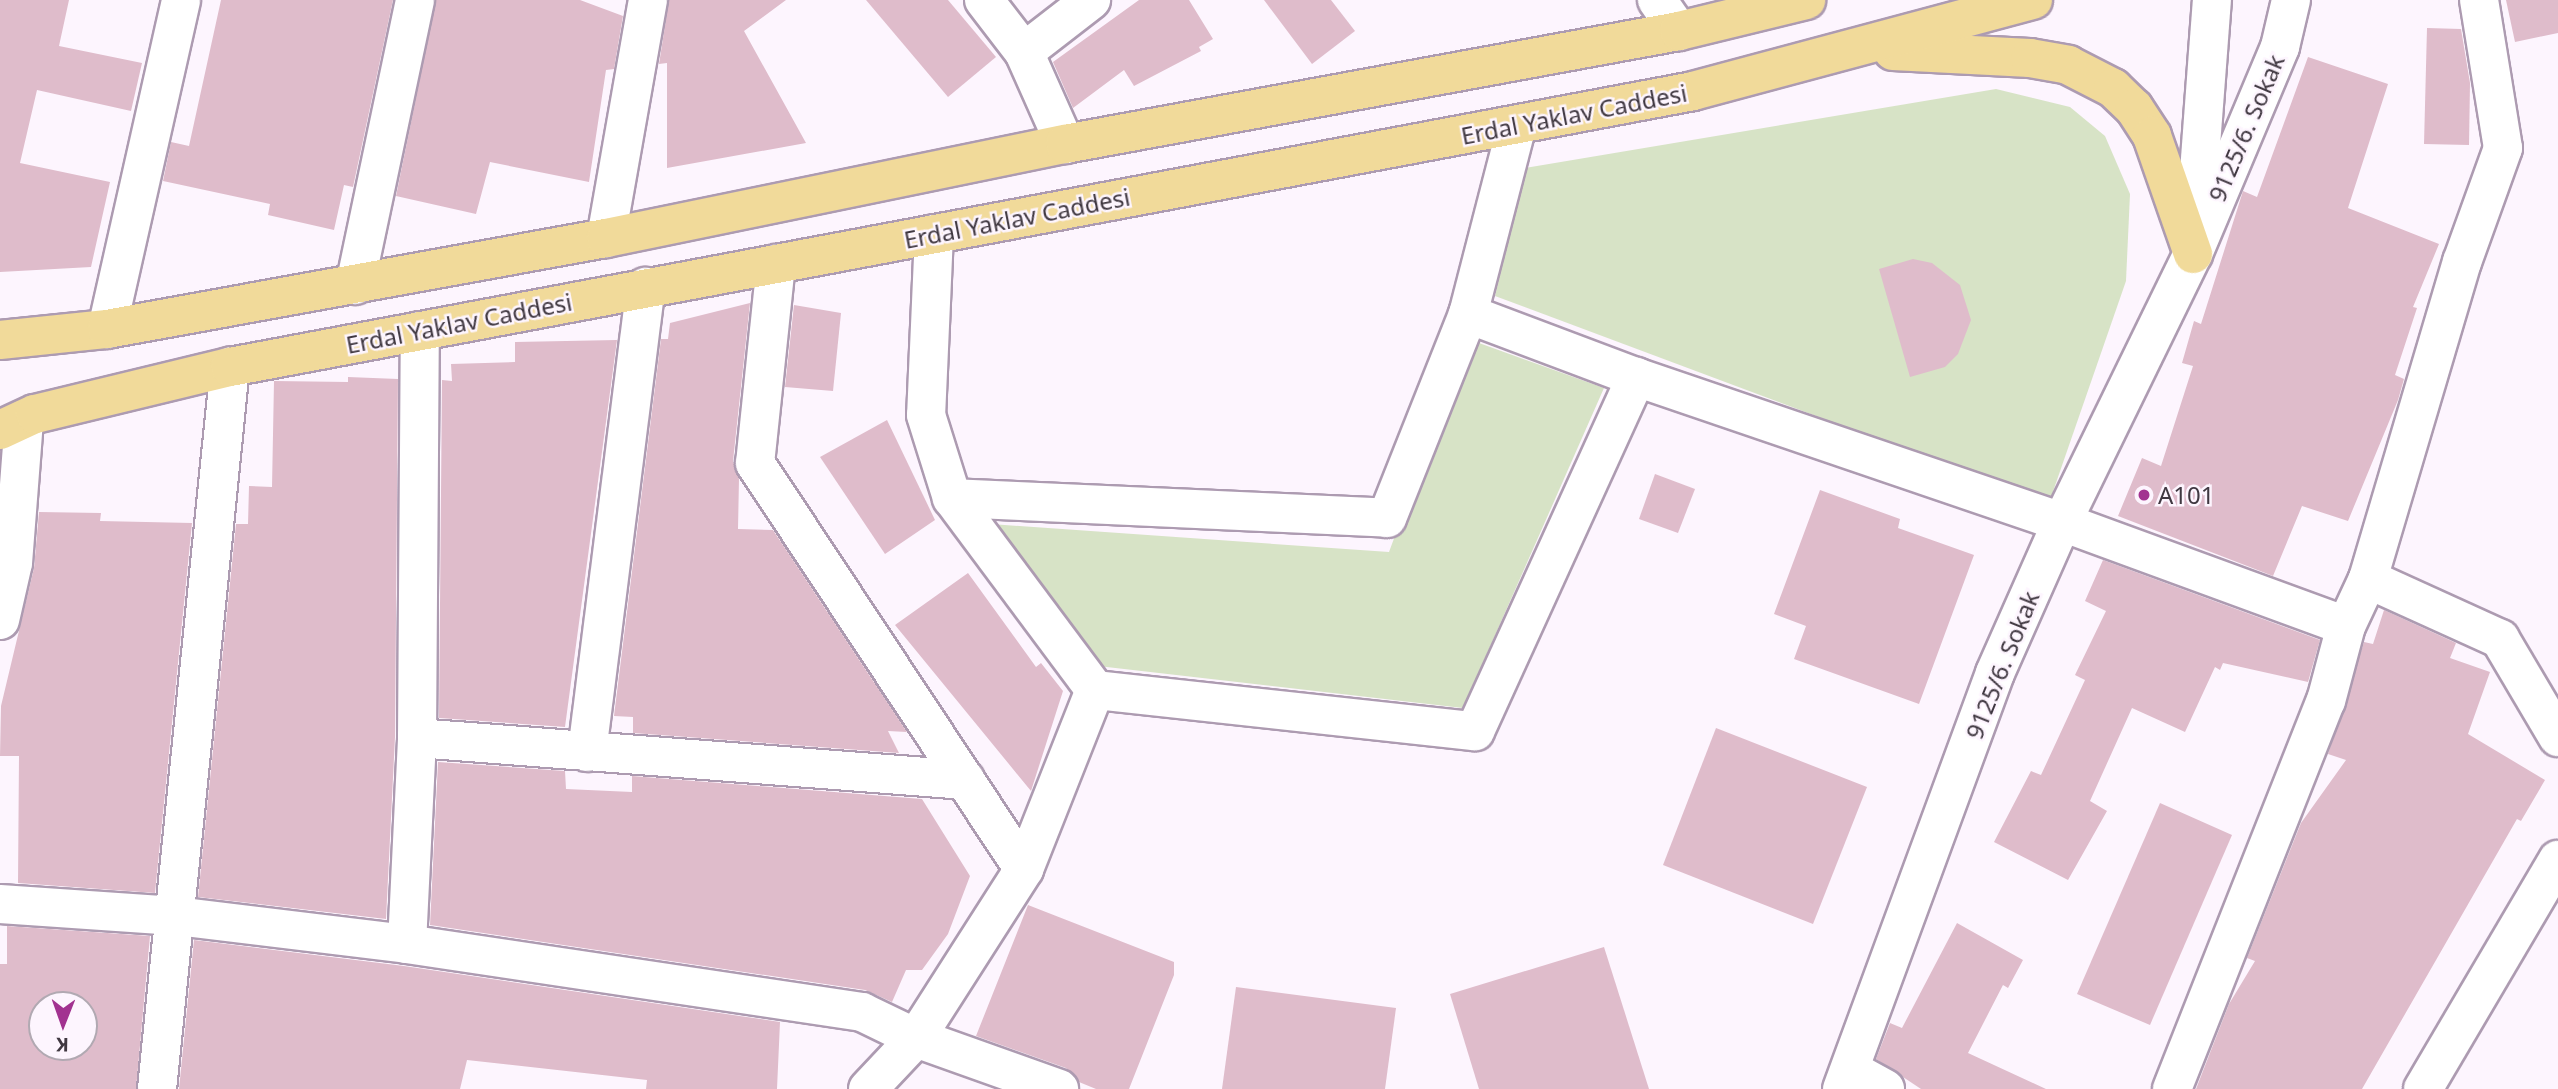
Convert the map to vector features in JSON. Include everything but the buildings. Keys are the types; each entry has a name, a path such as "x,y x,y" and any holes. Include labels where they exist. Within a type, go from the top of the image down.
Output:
{"main road":[{"path":"0,340 107,329 355,285 1065,144 1679,31 1806,0"},
{"name":"Erdal Yaklav Caddesi","path":"12,424 230,367 1693,91 1859,49 2033,0"},
{"path":"1859,49 2029,58 2068,65 2113,88 2134,108 2152,136 2193,254"}],"street":[{"path":"107,329 181,0"},
{"path":"355,285 415,0"},
{"path":"606,237 648,0"},
{"path":"984,0 1024,52 1065,144"},
{"path":"1024,52 1091,0"},
{"path":"1657,0 1679,31"},
{"name":"9125/6. Sokak","path":"2193,254 2212,0"},
{"name":"9125/6. Sokak","path":"1846,1079 1995,673 2063,522 2193,254 2280,47 2291,0"},
{"path":"2172,1089 2326,701 2346,626 2368,579 2462,262 2503,148 2479,0"},
{"path":"952,498 1387,518 1468,314 1517,125"},
{"path":"934,234 926,415 952,498 1095,690 1475,731 1636,377"},
{"path":"776,264 755,463 1024,869"},
{"path":"587,752 646,287"},
{"path":"1468,314 1636,377 2063,522 2346,626"},
{"path":"407,944 416,738 420,331"},
{"path":"157,1089 230,367"},
{"path":"0,620 13,563 12,424"},
{"path":"2368,579 2500,639 2558,737"},
{"path":"868,1089 916,1038 1024,869 1095,690"},
{"path":"416,738 965,780"},
{"path":"2423,1089 2558,860"},
{"path":"0,904 176,916 407,944 862,1012 916,1038 1059,1089"},
{"path":"1846,1079 1885,1089"}],"green space":[{"path":"1996,89 2070,107 2105,136 2130,194 2126,281 2049,503 1495,296 1525,168"},
{"path":"1468,339 1604,388 1463,708 1098,666 991,524 1389,552"}],"place":[{"name":"A101","path":"2144,495"}]}
